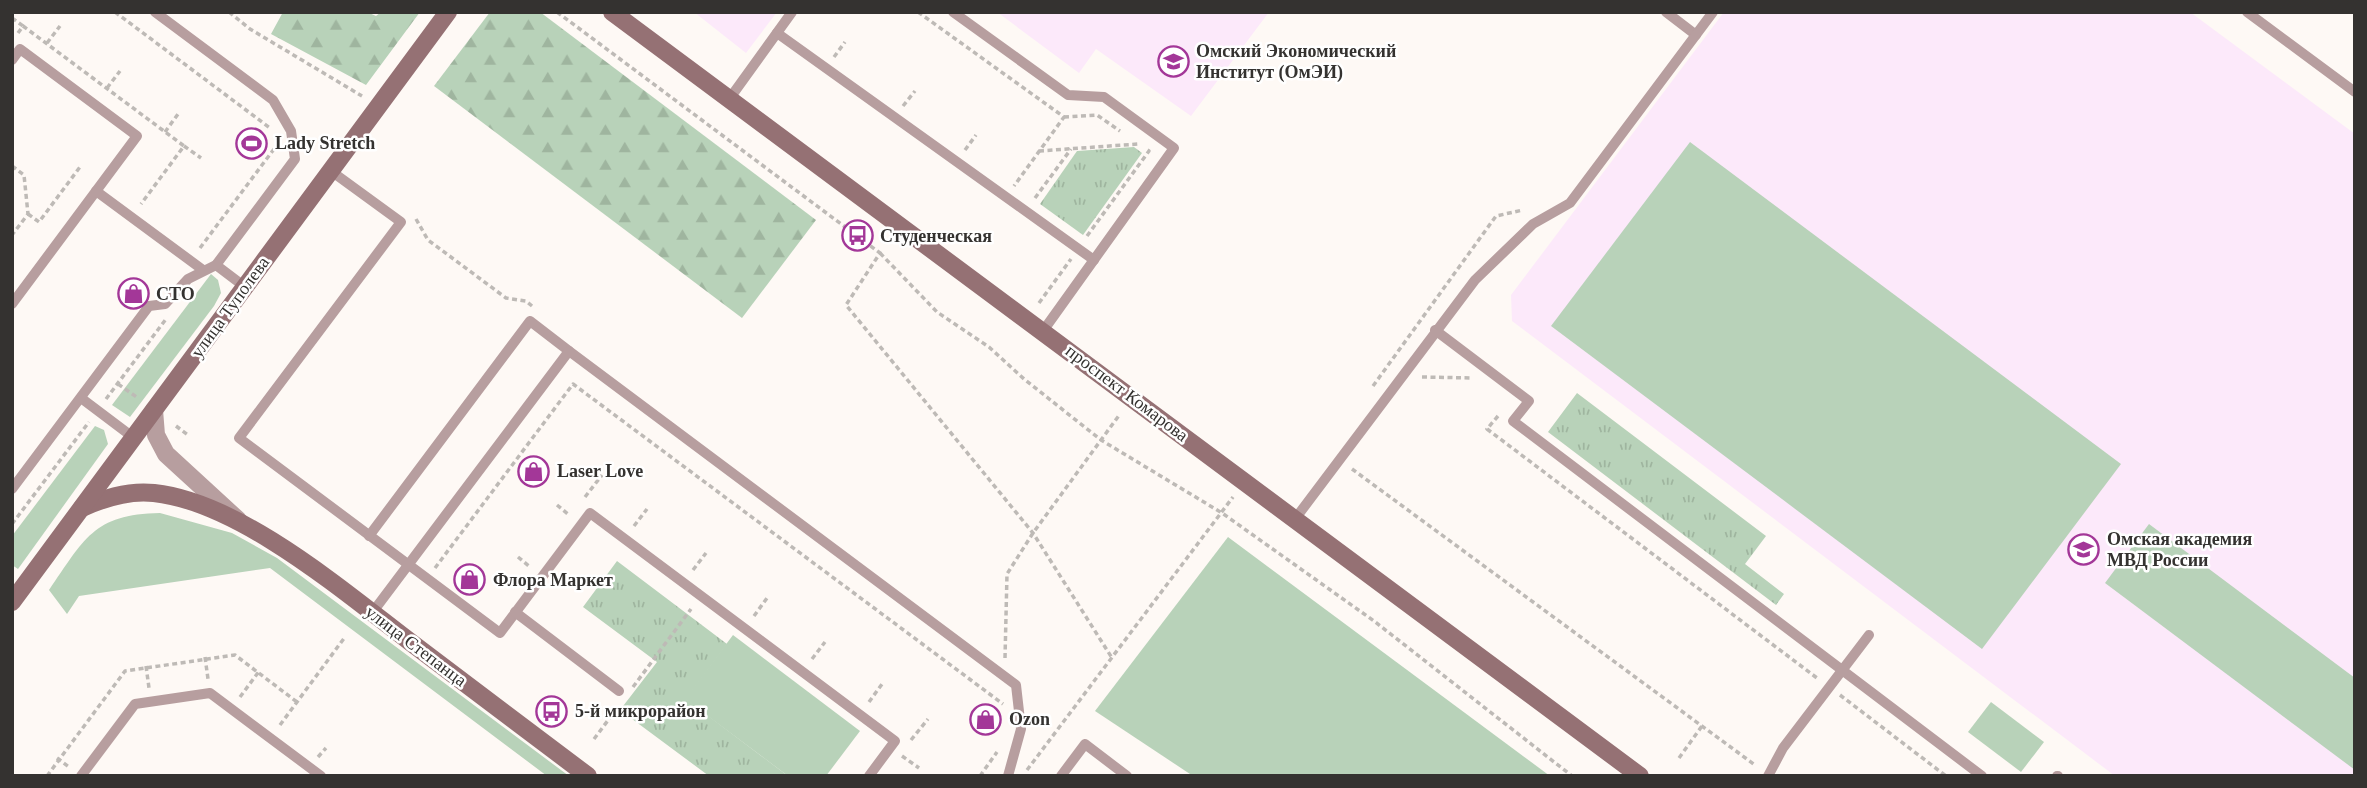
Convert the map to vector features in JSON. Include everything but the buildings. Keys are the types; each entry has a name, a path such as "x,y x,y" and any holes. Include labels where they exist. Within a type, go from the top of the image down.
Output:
{"street":[{"name":"улица Туполева","path":"12,602 448,12"},
{"name":"проспект Комарова","path":"612,12 730,97 1640,776"},
{"name":"улица Степанца","path":"154,410 156,435 166,454 241,522 372,613 588,776"},
{"name":"улица Степанца","path":"82,508 123,494 153,493 186,500 241,522"}],"lane":[{"path":"12,489 149,306 166,304 188,279 216,265 295,159 291,131 273,100 155,12"},
{"path":"730,97 792,12"},
{"path":"953,12 1069,95 1104,97 1174,148 1042,331"},
{"path":"1666,12 1696,35"},
{"path":"1295,519 1475,279 1533,224 1570,204 1713,12"},
{"path":"2247,12 2355,92"},
{"path":"777,33 1094,260"},
{"path":"12,60 20,49 137,136 12,304"},
{"path":"331,171 401,222 239,438 500,633 590,513 895,741 869,776"},
{"path":"96,191 203,270"},
{"path":"216,265 245,287"},
{"path":"369,536 530,321 1017,685 1021,729 1008,776"},
{"path":"1435,330 1529,401 1513,421 1982,776"},
{"path":"372,613 569,351"},
{"path":"80,398 134,438"},
{"path":"515,612 622,694"},
{"path":"1768,775 1783,748 1869,635"},
{"path":"81,776 135,704 210,693 321,776"},
{"path":"1061,776 1085,744 1127,776"}],"path":[{"path":"115,12 272,129"},
{"path":"229,12 250,29 378,106"},
{"path":"557,12 880,253 937,312 989,347 1024,379 1101,440 1222,513 1374,621 1572,776"},
{"path":"918,12 1064,117 1097,115 1149,151 1039,303"},
{"path":"12,18 23,26"},
{"path":"47,43 60,26"},
{"path":"839,50 845,42"},
{"path":"107,88 120,71"},
{"path":"908,100 915,91"},
{"path":"165,132 178,114"},
{"path":"1013,188 1064,117"},
{"path":"970,144 975,135"},
{"path":"190,261 283,137"},
{"path":"1039,151 1138,144"},
{"path":"184,146 201,158"},
{"path":"1033,202 1071,149"},
{"path":"12,166 24,175 28,214 12,235"},
{"path":"28,214 39,222 80,167"},
{"path":"408,213 417,220 428,240 506,298 526,301 537,309"},
{"path":"880,253 846,305 1033,533 1112,658"},
{"path":"12,524 172,312"},
{"path":"1424,367 1416,377 1480,378 1470,370"},
{"path":"433,571 573,384 1004,706"},
{"path":"1006,716 1004,676 1007,574 1033,533 1132,397"},
{"path":"1502,410 1488,429 1946,776"},
{"path":"1348,467 1768,775"},
{"path":"563,527 602,475"},
{"path":"1025,773 1245,482"},
{"path":"585,497 594,504"},
{"path":"557,505 564,511"},
{"path":"639,520 647,509"},
{"path":"698,564 706,553"},
{"path":"518,557 525,563"},
{"path":"524,578 532,568"},
{"path":"632,687 701,596"},
{"path":"759,609 767,598"},
{"path":"270,738 345,637"},
{"path":"817,653 825,642"},
{"path":"47,776 125,671 235,655 297,702"},
{"path":"205,658 210,693"},
{"path":"146,667 151,702"},
{"path":"231,709 259,672"},
{"path":"874,695 882,684"},
{"path":"594,739 622,694"},
{"path":"893,765 928,719"},
{"path":"1679,758 1702,726"},
{"path":"902,733 911,740"},
{"path":"979,776 1003,745"},
{"path":"901,754 919,768"}],"shaded area":[{"path":"694,12 777,12 746,53"},
{"name":"Омский Экономический Институт (ОмЭИ)","path":"997,12 1269,12 1191,116 1096,49 1079,73"},
{"name":"Омская академия МВД России","path":"1724,12 2190,12 2355,134 2355,776 2115,776 1512,321 1511,295"}],"green space":[{"path":"283,12 367,12 376,16 381,12 420,12 366,85 271,34"},
{"path":"490,12 540,12 816,220 742,318 434,86"},
{"path":"1690,142 2121,464 1982,649 1551,326"},
{"path":"1134,147 1142,153 1083,235 1040,204 1077,151"},
{"path":"211,274 218,280 221,293 214,306 130,417 112,405"},
{"path":"1577,393 1766,536 1745,564 1784,594 1776,605 1548,432"},
{"path":"95,426 104,430 108,444 18,569 12,565 12,536"},
{"path":"160,513 232,533 277,558 569,776 547,776 270,568 79,596 67,614 49,590 92,533 119,518"},
{"path":"2149,524 2355,678 2355,770 2105,583"},
{"path":"1228,537 1550,776 1193,776 1095,711"},
{"path":"617,561 727,644 686,699 788,776 709,776 620,710 657,662 583,607"},
{"path":"733,635 860,731 826,776 788,776 685,699"},
{"path":"1991,702 2044,742 2021,772 1968,732"}],"place":[{"name":"Омский Экономический Институт (ОмЭИ)","path":"1173,61"},
{"name":"Lady Stretch","path":"252,143"},
{"name":"Студенческая","path":"857,236"},
{"name":"СТО","path":"133,294"},
{"name":"Laser Love","path":"534,471"},
{"name":"Омская академия МВД России","path":"2084,549"},
{"name":"Флора Маркет","path":"470,580"},
{"name":"5-й микрорайон","path":"552,711"},
{"name":"Ozon","path":"986,719"}]}
